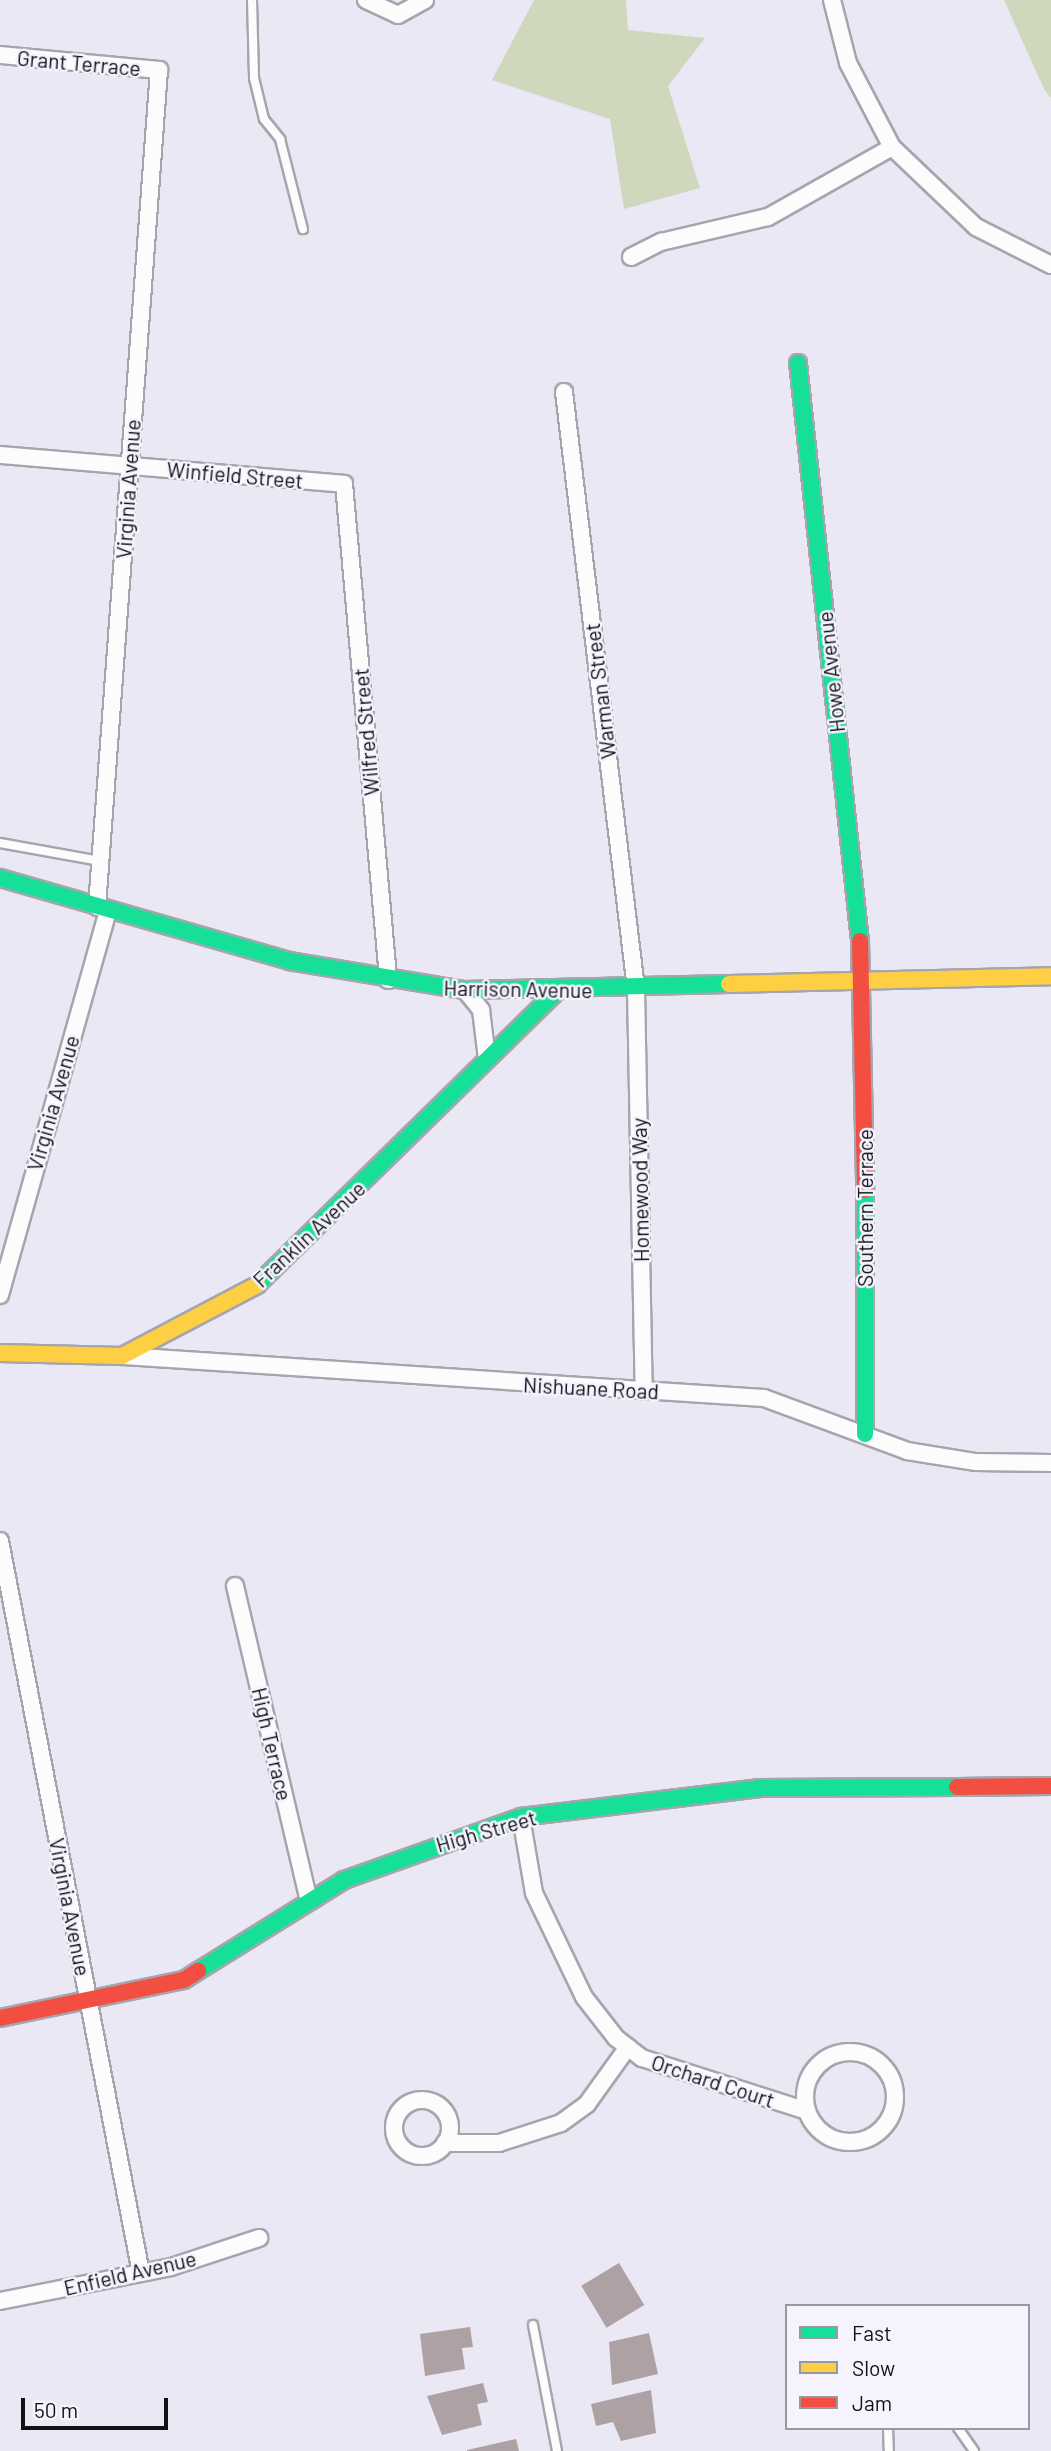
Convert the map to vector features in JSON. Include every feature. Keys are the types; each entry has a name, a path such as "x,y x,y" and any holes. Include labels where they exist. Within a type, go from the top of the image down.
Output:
{"street":[{"path":"366,0 398,15 425,0"},
{"path":"832,0 848,63 892,146 976,228 1051,265"},
{"name":"Grant Terrace","path":"0,55 159,70"},
{"name":"Virginia Avenue","path":"0,1295 103,909 100,861 159,70"},
{"path":"631,257 661,242 768,217 892,146"},
{"name":"Howe Avenue","path":"798,363 864,982"},
{"name":"Warman Street","path":"564,392 636,989"},
{"name":"Winfield Street","path":"0,455 344,484"},
{"name":"Wilfred Street","path":"344,484 388,980"},
{"name":"Harrison Avenue","path":"0,878 289,961 388,980 465,990 557,991 1051,976"},
{"name":"Southern Terrace","path":"864,982 865,1434"},
{"name":"Homewood Way","path":"636,989 644,1391"},
{"path":"465,990 481,1010 487,1059"},
{"name":"Franklin Avenue","path":"0,1353 122,1356 201,1320 283,1265 557,991"},
{"name":"Nishuane Road","path":"122,1356 764,1398 907,1451 976,1462 1051,1463"},
{"name":"Virginia Avenue","path":"0,1541 3,1576 141,2273"},
{"name":"High Terrace","path":"235,1586 309,1901"},
{"name":"High Street","path":"0,2018 184,1980 344,1880 521,1817 760,1788 1051,1786"},
{"name":"Orchard Court","path":"521,1817 534,1893 554,1939 584,1997 628,2047 642,2058 807,2111"},
{"path":"445,2143 499,2143 561,2123 587,2104 628,2047"},
{"path":"843,2052 871,2056 894,2085 888,2122 866,2140 829,2137 807,2111 809,2076 843,2052"},
{"name":"Enfield Avenue","path":"0,2301 141,2273 259,2238"}],"lane":[{"path":"252,0 254,78 264,119 280,139 303,229"},
{"path":"0,843 100,861"},
{"path":"533,2325 557,2451"},
{"path":"888,2430 889,2451"},
{"path":"959,2430 974,2451"}],"green space":[{"path":"534,0 626,0 628,30 705,38 668,86 700,188 624,209 610,119 492,80"},
{"path":"1004,0 1051,0 1051,98 1044,89"}],"building":[{"path":"619,2263 644,2305 607,2328 581,2286"},
{"path":"470,2327 473,2347 462,2348 465,2369 425,2376 420,2334"},
{"path":"649,2333 658,2374 612,2385 609,2342"},
{"path":"483,2383 488,2402 477,2404 482,2425 442,2435 427,2396"},
{"path":"651,2390 656,2433 621,2441 613,2422 596,2426 591,2404"},
{"path":"516,2439 519,2451 467,2451 467,2450"}],"traffic: fast":[{"path":"798,363 860,941"},
{"path":"0,878 289,961 465,990 729,984"},
{"path":"257,1285 557,991"},
{"path":"865,1190 865,1434"},
{"path":"198,1971 344,1880 521,1817 760,1788 957,1787"}],"traffic: slow":[{"path":"729,984 1051,976"},
{"path":"0,1353 122,1356 257,1285"}],"traffic: jam":[{"path":"860,941 865,1190"},
{"path":"957,1787 1051,1786"},
{"path":"0,2018 184,1980 198,1971"}]}
